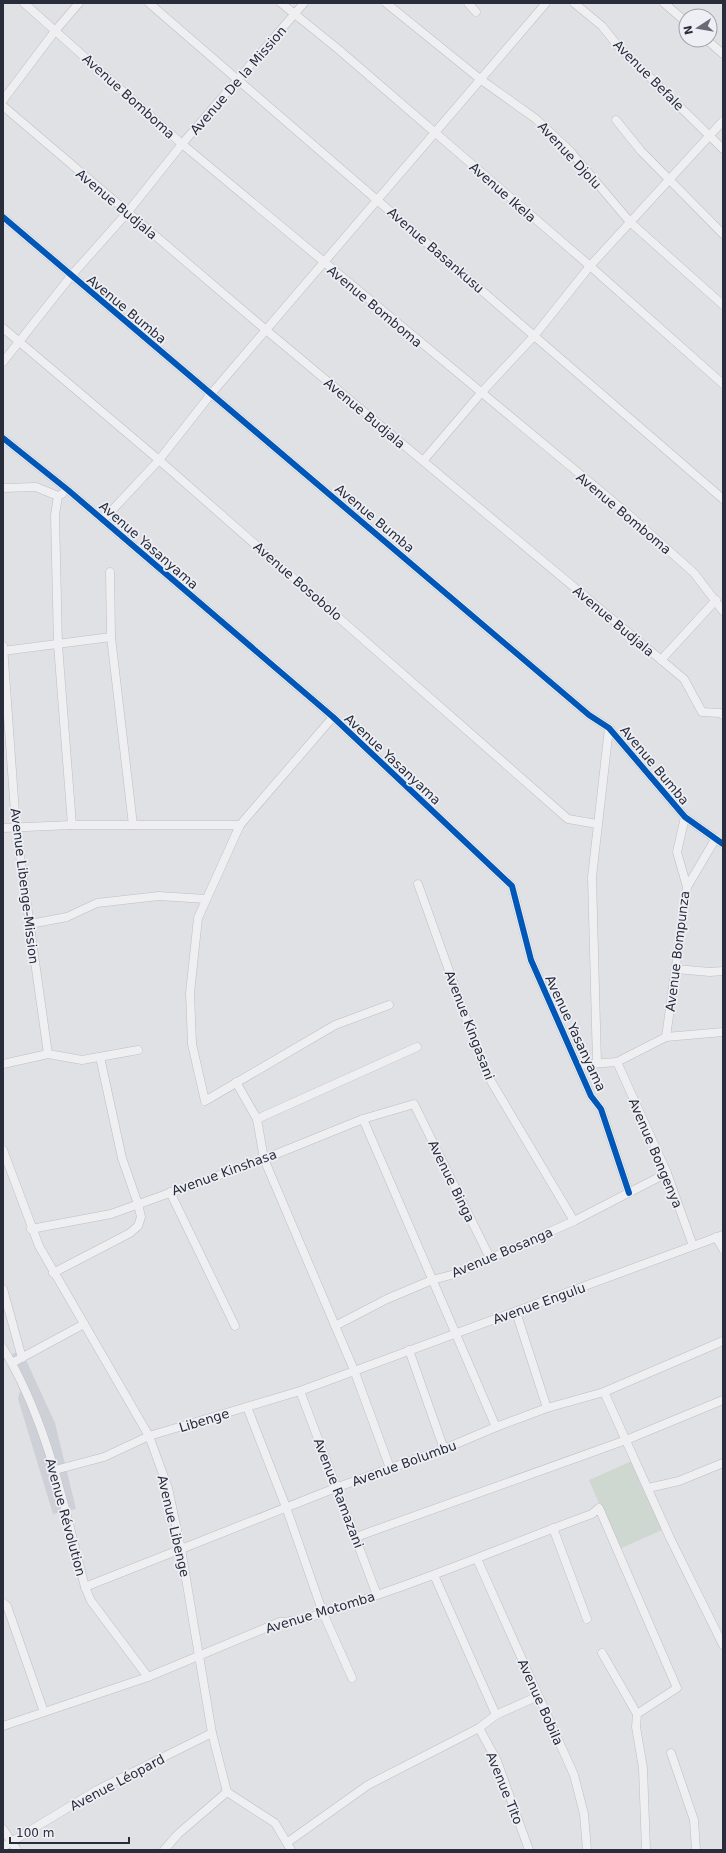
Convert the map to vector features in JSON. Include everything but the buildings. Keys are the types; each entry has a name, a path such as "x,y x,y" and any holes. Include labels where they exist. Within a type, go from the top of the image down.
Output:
{"street":[{"name":"Avenue Bomboma","path":"24,3 182,144 323,262 385,311 661,544 694,573 723,611"},
{"path":"3,100 55,30 79,3"},
{"name":"Avenue Basankusu","path":"148,3 723,498"},
{"name":"Avenue Ikela","path":"281,3 338,49 590,266 723,384"},
{"name":"Avenue De la Mission","path":"3,362 71,276 127,213 182,144 304,3"},
{"name":"Avenue Djolu","path":"386,3 480,79 536,119 559,140 630,222 723,305"},
{"path":"468,3 476,12"},
{"path":"103,520 159,460 211,394 546,3"},
{"name":"Avenue Befale","path":"574,3 602,26 618,46 723,149"},
{"path":"664,3 678,15"},
{"name":"Avenue Budjala","path":"3,106 266,330 684,679 702,712 720,713 723,715"},
{"path":"616,120 641,151 723,234"},
{"path":"423,461 481,393 534,335 590,266 723,121"},
{"name":"Avenue Bumba","path":"3,217 589,715 609,728 685,817 723,844"},
{"name":"Avenue Bosobolo","path":"3,328 159,460 568,819 597,824"},
{"name":"Avenue Yasanyama","path":"3,438 68,490 333,717 512,886 530,960 591,1096 601,1110 629,1193"},
{"path":"3,488 36,487 58,496"},
{"path":"58,496 68,490"},
{"path":"58,496 56,515 58,645 72,825"},
{"path":"110,572 111,638 133,825"},
{"path":"661,660 716,600"},
{"path":"3,651 111,638"},
{"name":"Avenue Libenge-Mission","path":"3,646 16,827 48,1054"},
{"path":"333,717 240,825 198,918 190,994 192,1044 205,1101 335,1025 389,1005"},
{"path":"597,1063 592,877 609,728"},
{"name":"Avenue Bompunza","path":"666,1037 687,887 678,852 685,817"},
{"path":"3,828 72,825 240,825"},
{"path":"687,887 716,838"},
{"name":"Avenue Kingasani","path":"418,884 485,1071 574,1221"},
{"path":"30,924 67,917 97,903 159,896 206,900"},
{"path":"676,968 710,972 723,971"},
{"path":"577,1064 617,1062 666,1037 723,1032"},
{"path":"257,1119 417,1048"},
{"path":"3,1064 48,1054 82,1060 138,1050"},
{"path":"53,1273 130,1233 138,1226 141,1217 122,1158 100,1057"},
{"name":"Avenue Bongenya","path":"617,1062 667,1174 693,1246"},
{"path":"236,1082 257,1119 264,1159 354,1370 390,1468"},
{"name":"Avenue Kinshasa","path":"31,1228 111,1214 264,1159 363,1119 414,1104"},
{"name":"Avenue Binga","path":"414,1104 490,1258"},
{"path":"363,1119 496,1427"},
{"name":"Avenue Libenge","path":"3,1150 31,1228 53,1273 149,1436 168,1488 181,1549 212,1733 227,1792"},
{"name":"Avenue Bosanga","path":"335,1326 387,1299 432,1280 455,1274 574,1221 667,1174"},
{"path":"170,1192 235,1326"},
{"path":"720,1236 723,1250"},
{"name":"Avenue Engulu","path":"354,1370 516,1312 720,1236"},
{"path":"3,1289 22,1358"},
{"path":"516,1312 547,1408"},
{"path":"12,1363 84,1324"},
{"name":"Avenue Bolumbu","path":"85,1587 338,1487 444,1449 496,1427 547,1408 604,1392 723,1341"},
{"name":"Avenue Révolution","path":"3,1349 12,1363 35,1414 55,1470 85,1587 91,1601 148,1677"},
{"path":"409,1350 444,1449"},
{"name":"Libenge","path":"55,1470 104,1458 149,1436 300,1391 354,1370"},
{"name":"Avenue Ramazani","path":"300,1391 338,1487 377,1595"},
{"path":"604,1392 648,1488 723,1644"},
{"path":"356,1537 626,1440 723,1400"},
{"path":"247,1407 286,1507 323,1613 352,1678"},
{"path":"648,1488 678,1480 722,1464"},
{"name":"Avenue Motomba","path":"3,1726 148,1677 280,1622 296,1621 323,1613 477,1560 553,1528 592,1514 599,1508 677,1688 637,1714"},
{"path":"553,1528 587,1619"},
{"name":"Avenue Bobila","path":"477,1560 574,1775 584,1814 587,1850"},
{"path":"434,1575 496,1714"},
{"path":"3,1602 7,1606 44,1712"},
{"path":"602,1653 637,1714 636,1727 643,1768 646,1850"},
{"path":"288,1842 368,1785 479,1728 496,1714 538,1696"},
{"name":"Avenue Tito","path":"479,1728 497,1762 529,1850"},
{"name":"Avenue Léopard","path":"3,1847 97,1790 212,1733"},
{"path":"671,1753 694,1820 696,1850"},
{"path":"164,1850 178,1834 227,1792 275,1823 288,1842 291,1850"},
{"path":"3,1828 17,1850"}],"shaded area":[{"path":"21,1349 55,1423 76,1509 53,1514 18,1399 20,1391 7,1358"},
{"path":"632,1461 662,1530 619,1549 589,1480"}],"cycle path":[{"path":"3,217 589,715 609,728 685,817 723,844"},
{"path":"3,438 68,490 333,717 512,886 531,960 591,1096 601,1109 629,1193"}]}
